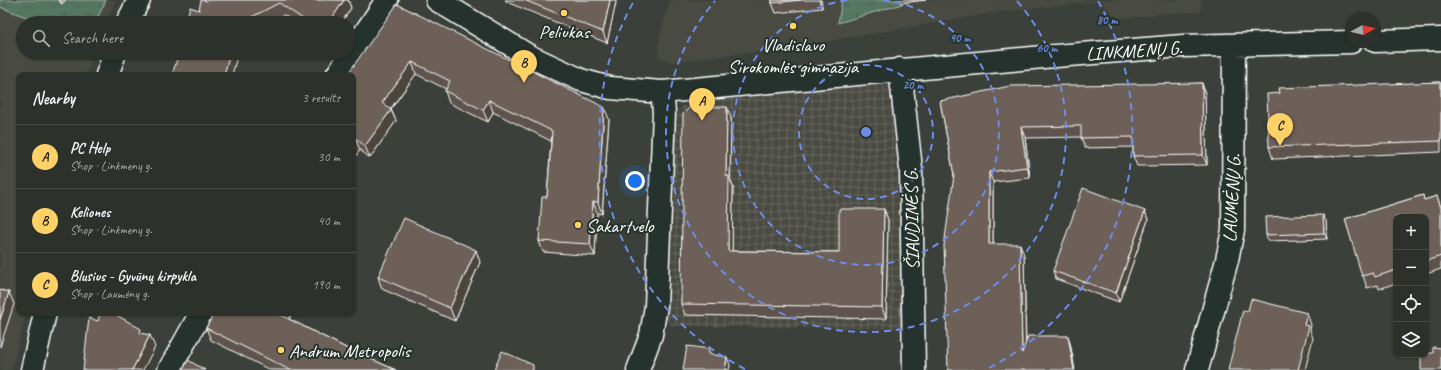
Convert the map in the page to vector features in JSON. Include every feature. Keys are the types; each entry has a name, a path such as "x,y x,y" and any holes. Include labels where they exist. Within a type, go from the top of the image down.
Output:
{"street":[{"path":"131,16 139,0"},
{"path":"356,46 387,0"},
{"name":"LINKMENŲ G.","path":"438,0 529,56 581,80 610,88 662,92 900,69 1175,47 1345,42"},
{"path":"1381,41 1441,39"},
{"name":"LAUMĖNŲ G.","path":"1197,370 1233,230 1234,46"},
{"path":"108,72 113,60"},
{"path":"339,72 347,60"},
{"name":"ŠIAUDINĖS G.","path":"900,69 911,169 914,370"},
{"path":"638,370 651,335 656,306 664,112 662,92"},
{"path":"32,370 44,316"},
{"path":"169,370 199,316"}],"shaded area":[{"path":"0,0 116,0 108,16 16,16 16,60 91,60 87,72 16,72 16,316 25,316 12,370 0,370"},
{"name":"Vladislavo Sirokomlės gimnazija","path":"671,0 1201,0 1201,12 1169,13 1119,19 1100,1 998,12 787,48 670,62 659,57 658,53 661,31"},
{"path":"894,82 903,188 904,329 672,326 663,317 676,113 689,100"}],"green space":[{"path":"0,0 106,0 98,16 24,16 0,7"},
{"path":"842,0 899,0 902,4 838,23"}],"building":[{"path":"201,0 344,0 334,16 298,16 279,3 254,16 187,16 190,7 199,10"},
{"path":"524,0 610,0 603,32"},
{"path":"772,0 801,0 772,3"},
{"path":"397,4 604,107 598,202 593,202 590,244 539,241 542,197 547,197 552,131 489,100 483,110 445,91 450,81 412,62 382,103 391,110 365,146 356,139 356,72 349,72"},
{"path":"177,60 228,60 225,72 173,72"},
{"path":"1440,82 1441,141 1269,147 1267,94 1280,93 1279,88"},
{"path":"1202,83 1203,155 1133,156 1133,137 1081,138 1081,126 1021,127 1027,167 989,172 989,244 1020,244 1022,353 1028,336 1068,336 1074,370 948,370 944,245 954,175 940,101 1010,86"},
{"path":"690,107 727,107 726,176 729,176 728,251 839,252 839,209 884,209 882,307 681,304 683,114"},
{"path":"1083,188 1145,211 1116,293 1053,271"},
{"path":"1423,195 1424,200 1437,196 1441,208 1441,256 1429,260 1429,214 1393,214 1393,271 1375,277 1373,273 1362,276 1345,219"},
{"path":"1323,215 1324,233 1266,235 1265,217"},
{"path":"404,218 476,250 450,308 378,277"},
{"path":"0,290 9,292 0,320"},
{"path":"1251,299 1307,313 1304,325 1309,326 1298,370 1228,370 1243,310 1248,311"},
{"path":"99,316 118,316 141,329 140,333 150,335 132,370 83,370 89,318 98,321"},
{"name":"Andrum Metropolis","path":"212,316 283,316 348,349 396,370 290,370 206,328"},
{"path":"687,346 709,349 709,354 727,357 725,370 683,370"},
{"path":"1433,347 1441,348 1441,370 1421,370 1421,358 1429,358 1429,353 1433,353"},
{"path":"502,351 533,365 533,370 494,370"},
{"path":"188,360 205,370 183,370"}],"place":[{"name":"Peliukas","path":"564,13"},
{"name":"Vladislavo Sirokomlės gimnazija","path":"793,26"},
{"name":"Keliones","path":"524,83"},
{"name":"PC Help","path":"702,121"},
{"name":"Blusius - Gyvūnų kirpykla","path":"1280,146"},
{"name":"Sakartvelo","path":"578,225"},
{"name":"Andrum Metropolis","path":"281,350"}]}
